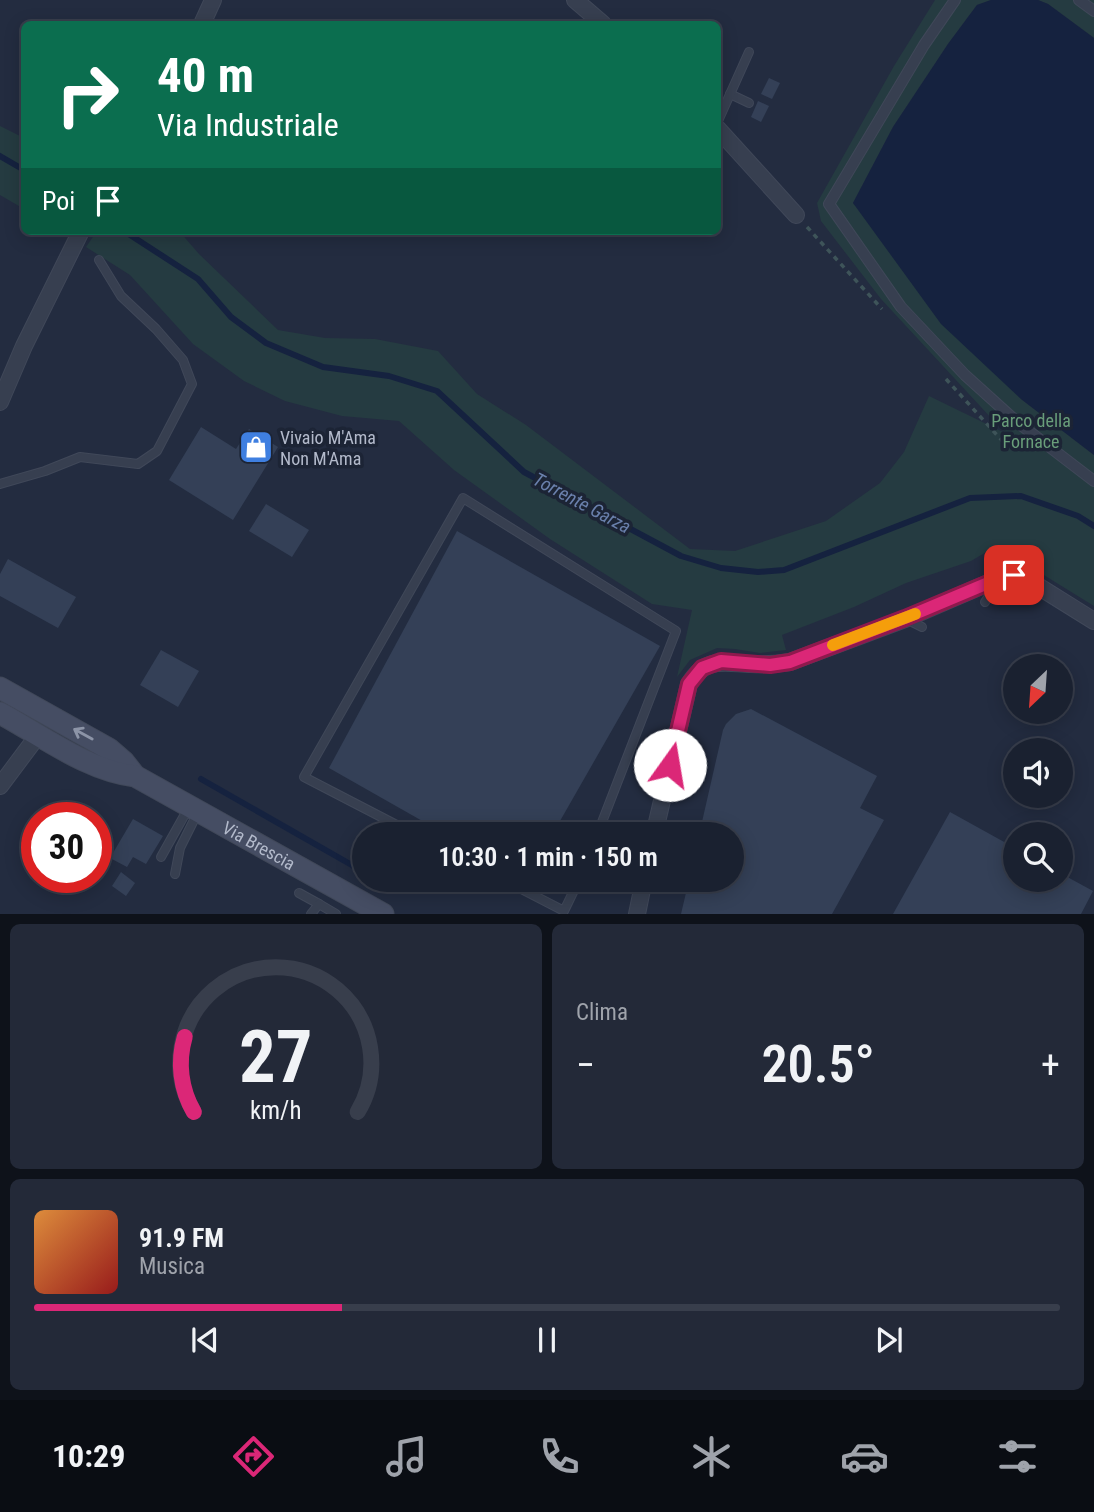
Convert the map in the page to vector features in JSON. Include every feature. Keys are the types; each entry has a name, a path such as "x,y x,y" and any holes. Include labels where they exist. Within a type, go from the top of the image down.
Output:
{"main road":[{"name":"Via Brescia","path":"0,688 108,748 135,776 383,914"},
{"name":"Via Brescia","path":"0,713 96,766 115,774 135,776"}],"street":[{"path":"575,0 600,21"},
{"path":"955,0 924,44 830,204 901,307 965,375 1017,422 1094,481"},
{"path":"1079,0 1094,11"},
{"path":"204,21 215,2"},
{"path":"721,132 796,215"},
{"path":"0,402 24,346 79,235"},
{"path":"657,822 689,684 702,668 721,661 770,665 790,662 1000,578 1014,575 1025,578 1094,621"},
{"path":"0,786 39,734"},
{"path":"637,914 641,892"}],"lane":[{"path":"721,114 749,52"},
{"path":"730,94 749,103"},
{"path":"0,484 46,471 80,457 138,464 156,451 191,384 183,360 156,328 121,296 99,260"},
{"path":"391,822 304,777 463,498 676,631 602,822"},
{"path":"985,602 1000,578"},
{"path":"905,618 922,627"},
{"path":"161,857 194,809"},
{"path":"175,874 180,848 194,809"},
{"path":"299,892 336,914"},
{"path":"527,892 564,911 573,892"},
{"path":"311,914 319,904"}],"green space":[{"name":"Parco della Fornace","path":"935,0 991,0 977,5 948,44 893,127 853,203 1021,399 1094,455 1094,606 1034,569 1017,549 988,551 971,561 906,583 782,635 786,650 760,653 717,648 690,660 677,677 692,610 652,604 550,539 454,470 399,421 342,416 285,401 244,381 193,344 130,275 86,247 94,235 182,235 278,330 325,338 375,339 438,351 477,394 526,425 690,549 735,551 826,521 880,483 904,452 929,396 1005,433 881,299 821,221 817,203 894,66"},
{"path":"1038,0 1094,0 1094,38 1048,4"},
{"path":"0,126 21,136 21,207 0,195"}],"water":[{"path":"991,0 1038,0 1048,4 1094,38 1094,455 1021,399 941,324 853,203 893,127 948,44 977,5"}],"building":[{"path":"769,78 780,83 772,99 761,94"},
{"path":"758,101 769,106 761,122 751,117"},
{"path":"201,427 236,449 249,429 278,447 233,520 169,480"},
{"path":"266,504 309,530 292,557 249,531"},
{"path":"457,531 660,646 559,822 424,822 329,768"},
{"path":"8,559 76,597 58,628 0,596 0,574"},
{"path":"161,650 199,671 178,707 140,685"},
{"path":"751,709 877,776 860,808 884,820 832,914 681,914 686,892 744,892 744,822 702,822 723,730 736,714"},
{"path":"950,812 1003,841 1003,892 1073,892 1073,880 1093,891 1081,914 893,914"},
{"path":"133,819 163,836 146,864 133,857 127,867 112,859"},
{"path":"121,872 135,883 126,896 112,886"}],"waterway":[{"name":"Torrente Garza","path":"0,156 21,168"},
{"name":"Torrente Garza","path":"130,235 198,279 231,317 266,343 323,367 389,376 437,391 524,472 681,556 721,568 758,572 784,570 970,498 1021,496 1078,516 1094,526"},
{"path":"201,779 352,865"}],"slow traffic":[{"path":"833,645 915,614"}],"place":[{"name":"Vivaio M'Ama Non M'Ama","path":"256,447"}],"route":[{"path":"670,765 689,684 694,675 711,663 721,661 770,665 790,662 1000,578 1014,575"}]}
